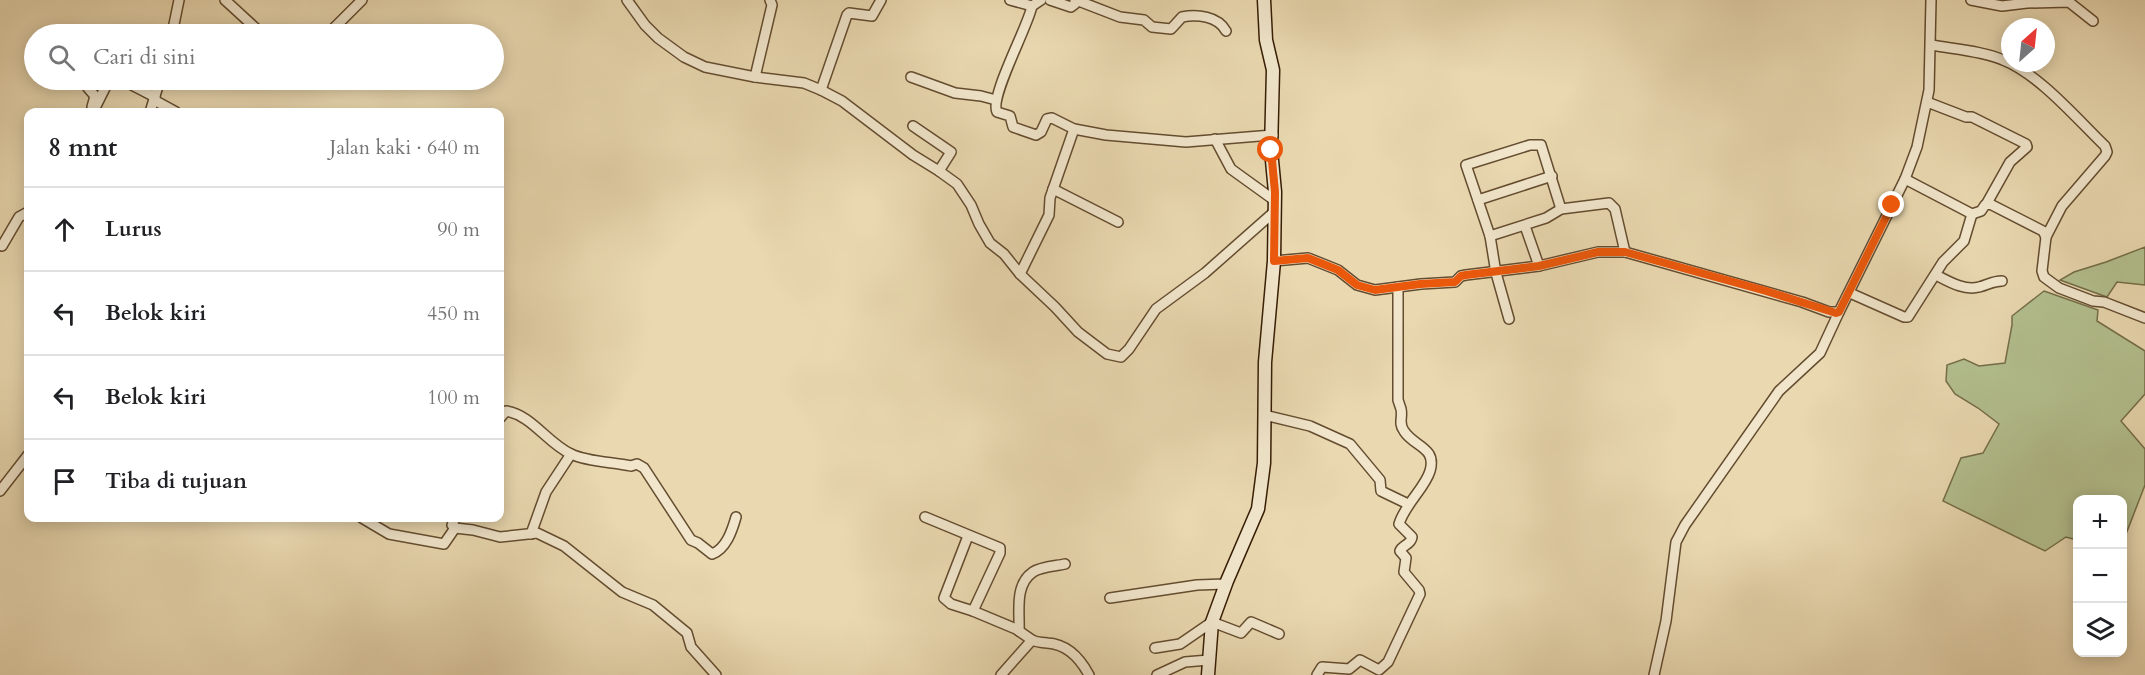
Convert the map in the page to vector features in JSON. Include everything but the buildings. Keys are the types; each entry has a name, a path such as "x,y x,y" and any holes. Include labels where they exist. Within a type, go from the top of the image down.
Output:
{"street":[{"path":"174,24 179,0"},
{"path":"225,0 251,24"},
{"path":"338,24 362,0"},
{"path":"627,0 645,25 658,38 684,57 705,67 755,77 804,83 820,90 842,101 957,184 971,205 990,243 1004,254 1020,274 1078,332 1107,354 1121,357 1156,309 1205,273 1274,206"},
{"path":"755,77 772,5 770,0"},
{"path":"820,90 847,15 849,13 872,16 881,0"},
{"path":"1010,0 1037,3 996,100 996,111 1010,116 1011,126 1014,128 1036,135 1041,132 1046,120 1052,118 1074,129 1112,136 1186,142 1273,135"},
{"path":"1050,0 1071,7 1075,4 1075,0 1120,17 1144,20 1150,26 1171,30 1182,17 1198,16 1216,21 1226,31"},
{"path":"1208,675 1212,622 1258,509 1264,464 1265,362 1274,261 1275,192 1271,150 1273,70 1266,40 1264,0"},
{"path":"1654,675 1666,621 1676,542 1779,391 1820,353 1905,179 1917,147 1929,90 1931,0"},
{"path":"1971,0 2002,6 2069,2 2077,6 2093,21"},
{"path":"1931,45 1997,57 2008,62 2039,83 2105,146 2106,154 2063,203 2046,237 2042,269 2044,277 2059,288 2145,318"},
{"path":"911,77 958,94 996,100"},
{"path":"90,90 95,96 93,108"},
{"path":"96,108 104,90"},
{"path":"139,90 170,108"},
{"path":"152,108 157,90"},
{"path":"1905,179 1972,213 1981,211 2009,163 2026,148 2026,144 1972,117 1966,117 1926,102"},
{"path":"914,126 951,152 939,171"},
{"path":"1020,274 1048,215 1050,198 1074,129"},
{"path":"1215,139 1231,169 1274,206"},
{"path":"1509,319 1496,273 1490,236 1466,165 1538,144 1544,147 1561,209"},
{"path":"1478,200 1552,176"},
{"path":"1053,189 1118,222"},
{"path":"1490,236 1525,226 1561,209 1609,203 1615,209 1625,252"},
{"path":"1987,203 2032,224 2043,231 2046,237"},
{"path":"1850,293 1906,318 1943,262 1964,241 1972,213"},
{"path":"2,246 19,217 24,214"},
{"path":"1525,226 1539,266"},
{"path":"1274,261 1308,258 1338,270 1352,282 1364,288 1375,290 1455,282 1461,276 1539,266 1598,252 1625,252 1793,299 1829,312 1839,312"},
{"path":"1936,275 1967,288 1977,288 1992,281 2002,281"},
{"path":"1317,675 1323,667 1348,669 1362,660 1379,670 1388,662 1420,594 1404,572 1406,558 1400,551 1413,538 1399,524 1408,504 1430,472 1431,461 1428,451 1406,434 1400,422 1398,288"},
{"path":"504,413 506,411 518,413 556,445 571,454 631,466 637,464 645,468 691,540 711,554 716,553 730,535 735,517"},
{"path":"1264,415 1310,426 1350,444 1380,480 1381,490 1408,504"},
{"path":"531,534 548,487 571,454"},
{"path":"0,491 24,460"},
{"path":"925,517 998,546 1001,551 973,611"},
{"path":"369,522 389,534 443,544 447,542 455,528 454,522"},
{"path":"455,528 500,537 540,534 564,546 622,592 653,605 687,633 691,647 716,675"},
{"path":"968,536 944,598 951,604 1019,631 1038,643 1060,645 1082,662 1089,675"},
{"path":"1019,631 1022,585 1033,572 1065,564"},
{"path":"1110,598 1227,582"},
{"path":"1212,622 1241,633 1251,622 1279,634"},
{"path":"1155,648 1180,644 1212,622"},
{"path":"1001,675 1032,640"},
{"path":"1158,675 1185,662 1209,660"}],"green space":[{"path":"2145,247 2145,285 2117,282 2107,297 2060,280 2074,272"},
{"path":"2044,291 2098,310 2097,321 2145,351 2145,394 2121,421 2145,449 2145,485 2127,531 2127,495 2073,495 2073,539 2066,537 2045,551 1943,501 1961,458 1983,453 1999,424 1955,394 1946,381 1947,365 1964,359 1979,366 2005,363 2012,316"}],"route":[{"path":"1271,150 1275,192 1274,261 1308,258 1338,270 1357,285 1375,290 1455,282 1461,276 1466,275 1539,266 1598,252 1625,252 1836,313 1839,312 1850,293 1892,205"}]}
